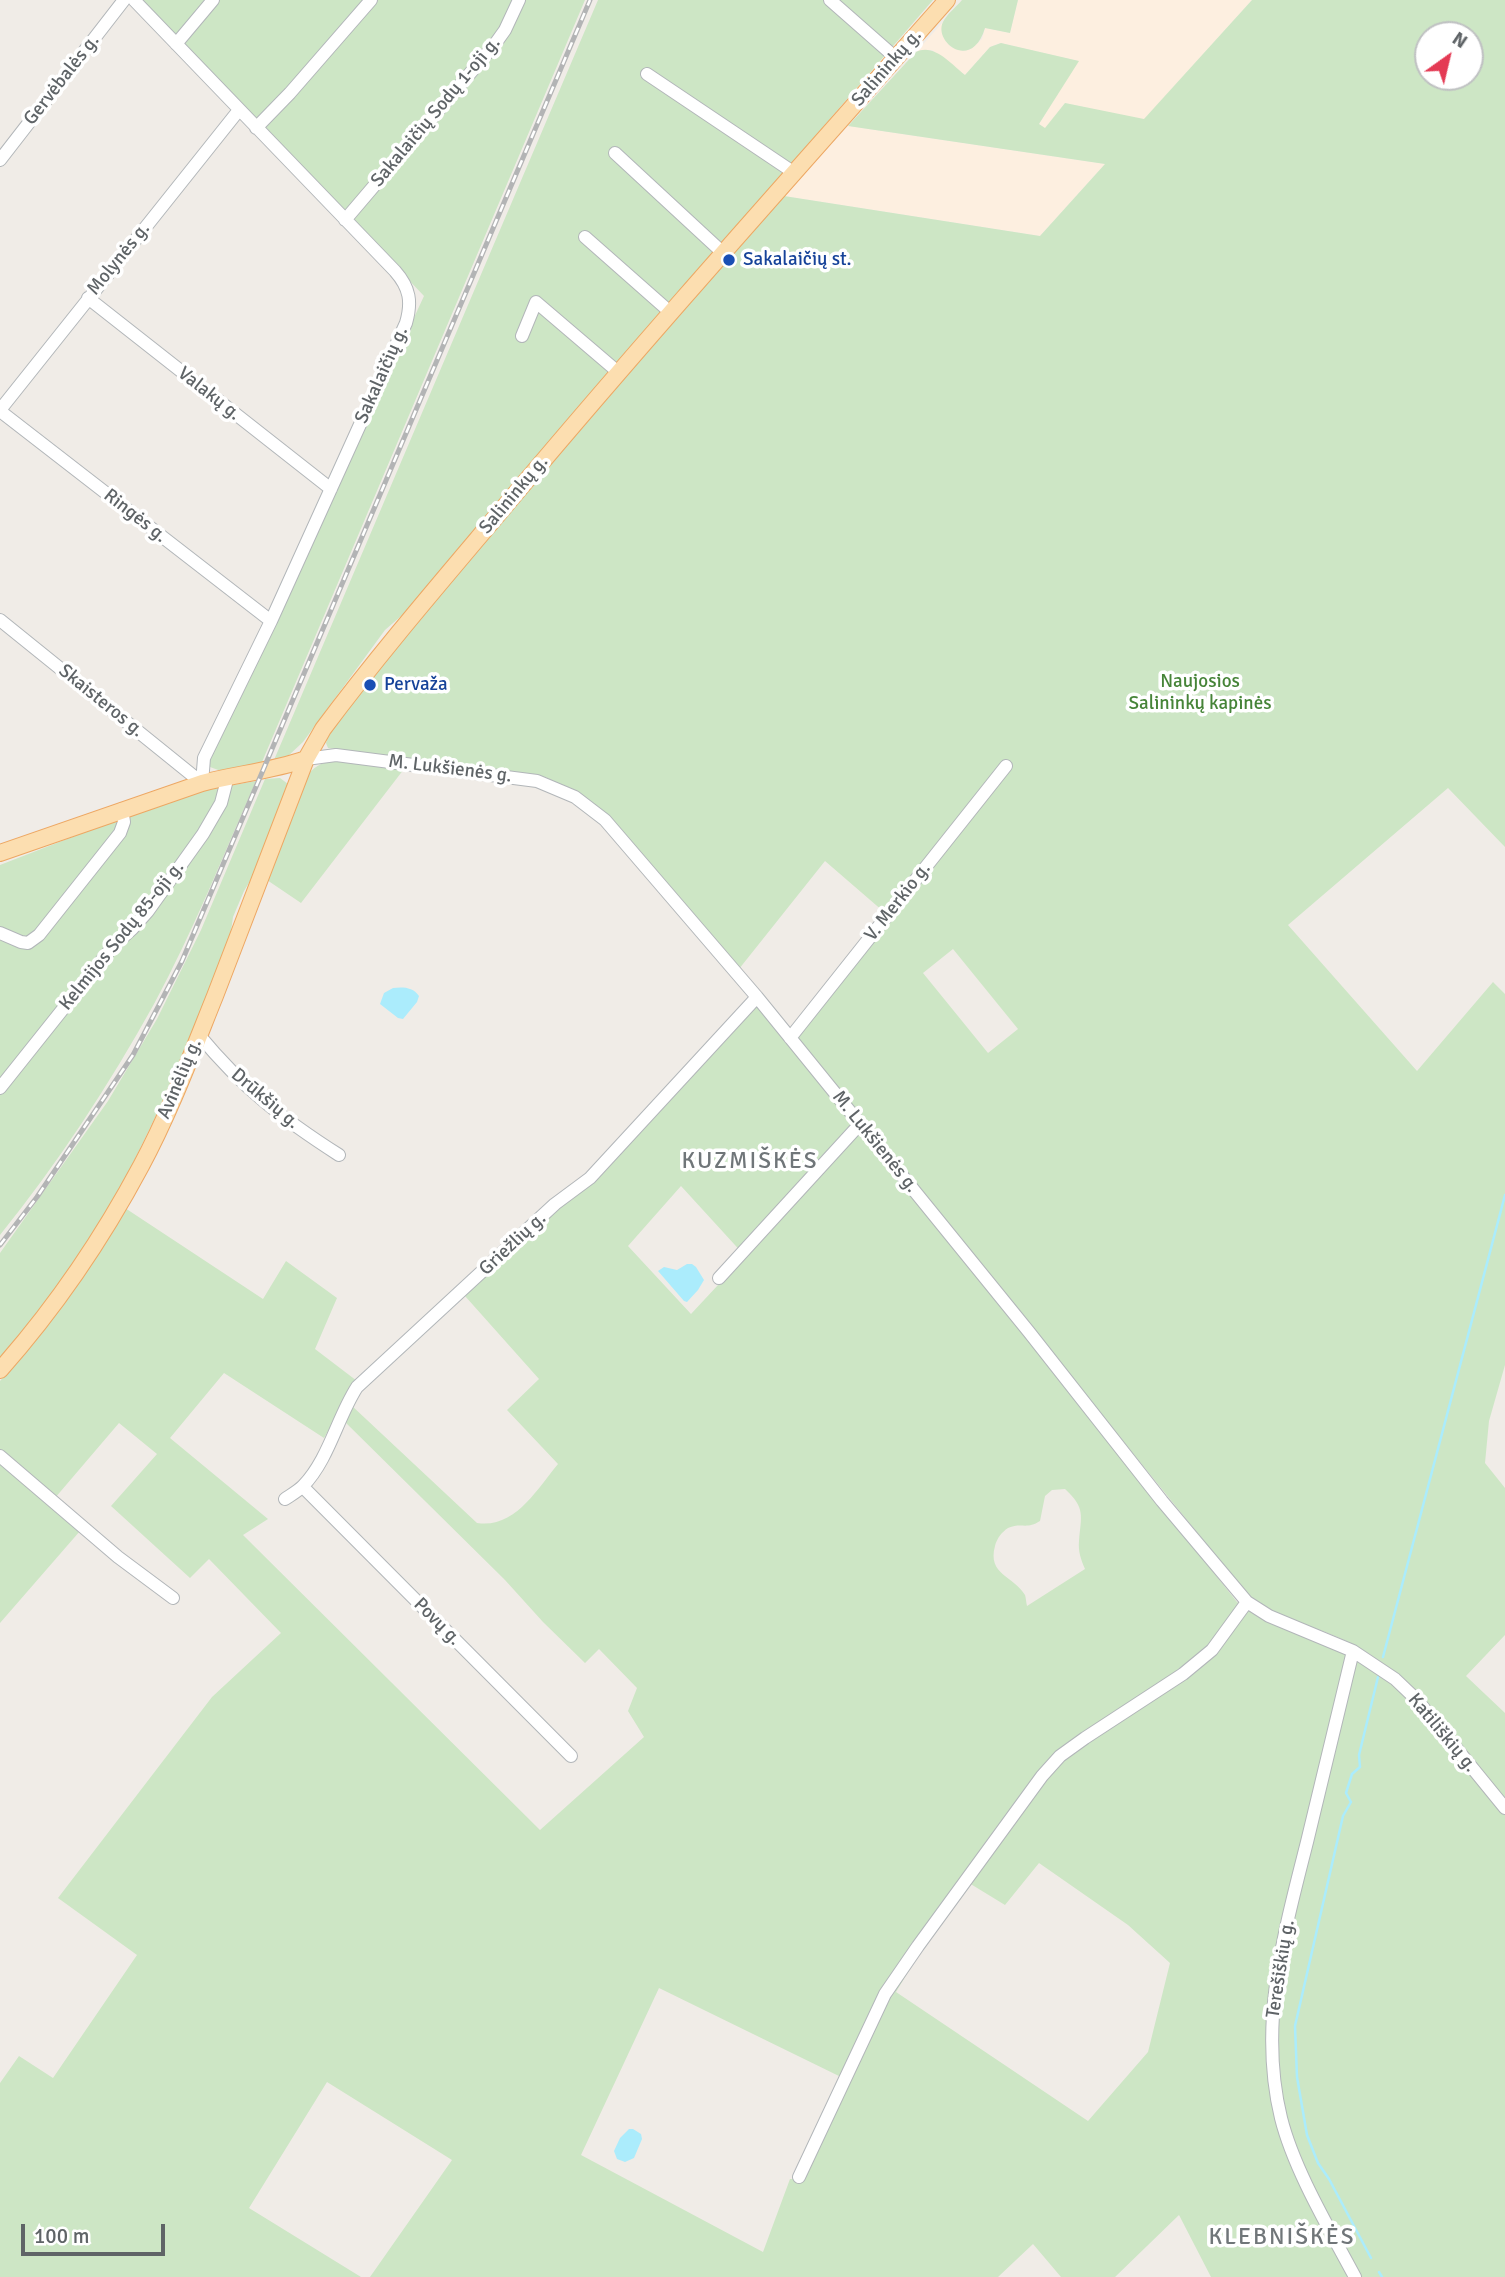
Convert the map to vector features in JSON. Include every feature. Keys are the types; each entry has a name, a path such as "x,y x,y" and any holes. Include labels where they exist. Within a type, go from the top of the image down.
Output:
{"main road":[{"name":"Salininkų g.","path":"306,759 323,729 347,697 618,372 947,0"},
{"path":"0,853 202,783 285,767 306,759"},
{"name":"Avinėlių g.","path":"0,1370 76,1274 141,1166 200,1035 306,759"}],"street":[{"name":"Gervėbalės g.","path":"0,160 124,0"},
{"name":"Sakalaičių g.","path":"134,0 402,280 409,291 410,310 406,323 271,621 204,758 202,783"},
{"path":"176,44 213,0"},
{"path":"256,128 372,0"},
{"name":"Sakalaičių Sodų 1-oji g.","path":"345,220 495,44 519,0"},
{"path":"830,0 896,58"},
{"path":"647,74 793,172"},
{"name":"Molynės g.","path":"0,411 239,110"},
{"path":"615,153 722,252"},
{"path":"586,237 670,312"},
{"name":"Valakų g.","path":"88,298 331,489"},
{"path":"522,336 536,302 618,372"},
{"name":"Ringės g.","path":"0,411 271,621"},
{"name":"Skaisteros g.","path":"0,620 202,783"},
{"name":"M. Lukšienės g.","path":"306,759 336,755 537,781 575,797 605,820 757,997 1162,1501 1247,1602 1269,1616 1353,1651 1373,1663"},
{"name":"V. Merkio g.","path":"790,1038 1006,766"},
{"name":"Kelmijos Sodų 85-oji g.","path":"0,1088 114,945 148,911 203,834 221,803 228,776"},
{"path":"0,933 28,943 38,935 120,833 124,821 122,809"},
{"name":"Griežlių g.","path":"285,1499 303,1487 321,1461 343,1410 357,1387 553,1206 590,1178 757,997"},
{"name":"Drūkšių g.","path":"200,1035 243,1085 280,1116 339,1155"},
{"path":"719,1278 860,1124"},
{"path":"0,1457 118,1557 173,1598"},
{"name":"Povų g.","path":"303,1487 571,1756"},
{"path":"799,2177 885,1994 1042,1776 1060,1756 1183,1674 1212,1650 1247,1602"},
{"name":"Terešiškių g.","path":"1353,1651 1282,1942 1272,2013 1272,2065 1281,2119 1296,2161 1355,2277"},
{"name":"Katiliškių g.","path":"1373,1663 1417,1700 1505,1808"}],"shaded area":[{"path":"1018,0 1252,0 1144,120 1065,103 1045,129 1039,124 1078,61 1000,43 990,47 965,75 932,50 916,52 943,22 945,40 951,47 963,51 971,49 982,39 985,28 1010,33"},
{"path":"848,126 1105,164 1040,236 784,196"}],"green space":[{"path":"142,0 585,0 262,762 221,771 210,767 210,759 424,296"},
{"path":"598,0 933,0 542,451 408,610 385,630 303,742 287,757 274,760"},
{"path":"962,0 1018,0 1010,33 985,28 972,48 963,51 955,49 948,44 941,30 949,13"},
{"name":"Naujosios Salininkų kapinės","path":"1252,0 1505,0 1505,847 1448,788 1288,925 1417,1071 1493,982 1505,994 1505,1365 1489,1421 1485,1463 1505,1488 1505,1635 1466,1676 1505,1713 1505,1800 1443,1722 1391,1670 1357,1646 1251,1599 797,1039 891,918 825,861 739,969 621,830 580,794 545,777 328,748 326,743 329,733 393,650 693,296 784,196 1040,236 1105,164 848,126 916,52 936,52 965,75 990,47 1001,43 1079,61 1039,124 1045,128 1065,103 1144,119","holes":["953,949 1018,1029 988,1053 923,973"]},
{"path":"332,761 404,769 301,903 267,880 306,777 318,766"},
{"path":"280,778 288,784 288,789 259,866 233,917 229,945 154,1120 87,1246 54,1296 0,1361 0,1253 108,1101 157,1019 201,930 265,779"},
{"path":"256,781 195,922 154,1004 82,1123 0,1235 0,865 183,794"},
{"path":"757,1006 956,1248 1237,1602 1251,1611 1332,1645 1368,1665 1397,1687 1422,1712 1505,1813 1505,2277 1211,2277 1179,2215 1115,2277 1061,2277 1033,2244 998,2277 370,2277 452,2160 327,2082 249,2208 361,2277 0,2277 0,2083 19,2056 53,2078 137,1955 58,1898 212,1697 281,1633 209,1559 190,1578 111,1506 157,1454 119,1423 49,1505 80,1531 0,1623 0,1381 19,1359 125,1208 263,1299 286,1261 337,1298 315,1349 357,1381 324,1438 224,1373 170,1438 268,1519 243,1535 540,1830 644,1737 628,1711 637,1688 599,1649 585,1663 343,1420 351,1405 477,1523 503,1520 524,1505 558,1464 507,1410 539,1379 465,1296","holes":["681,1186 745,1256 691,1314 628,1246","1065,1489 1079,1507 1079,1548 1085,1569 1027,1606 1025,1595 998,1569 994,1556 995,1546 1000,1535 1008,1528 1040,1521 1045,1496 1052,1490","1039,1863 1128,1925 1170,1963 1148,2052 1088,2121 896,1992 928,1939 969,1883 1005,1905","659,1988 843,2078 797,2179 790,2179 763,2252 581,2155"]}],"water":[{"path":"393,988 411,989 419,996 403,1019 380,1004 384,993"},
{"path":"687,1264 696,1267 704,1280 687,1302 658,1271 664,1267 677,1270"},
{"path":"629,2129 641,2134 642,2139 634,2158 625,2162 617,2159 614,2151 620,2138"}],"waterway":[{"path":"1383,1657 1505,1195"},
{"path":"1371,2258 1318,2163 1307,2135 1297,2077 1295,2026 1343,1816 1351,1802 1346,1793 1352,1774 1360,1767 1359,1755 1378,1677"},
{"path":"1379,2272 1382,2277"}],"railway":[{"path":"0,1245 37,1197 133,1055 182,961 590,0"}],"place":[{"name":"Sakalaičių st.","path":"729,260"},
{"name":"Pervaža","path":"370,685"}],"district":[{"name":"KUZMIŠKĖS","path":"750,1162"},
{"name":"KLEBNIŠKĖS","path":"1282,2238"}]}
